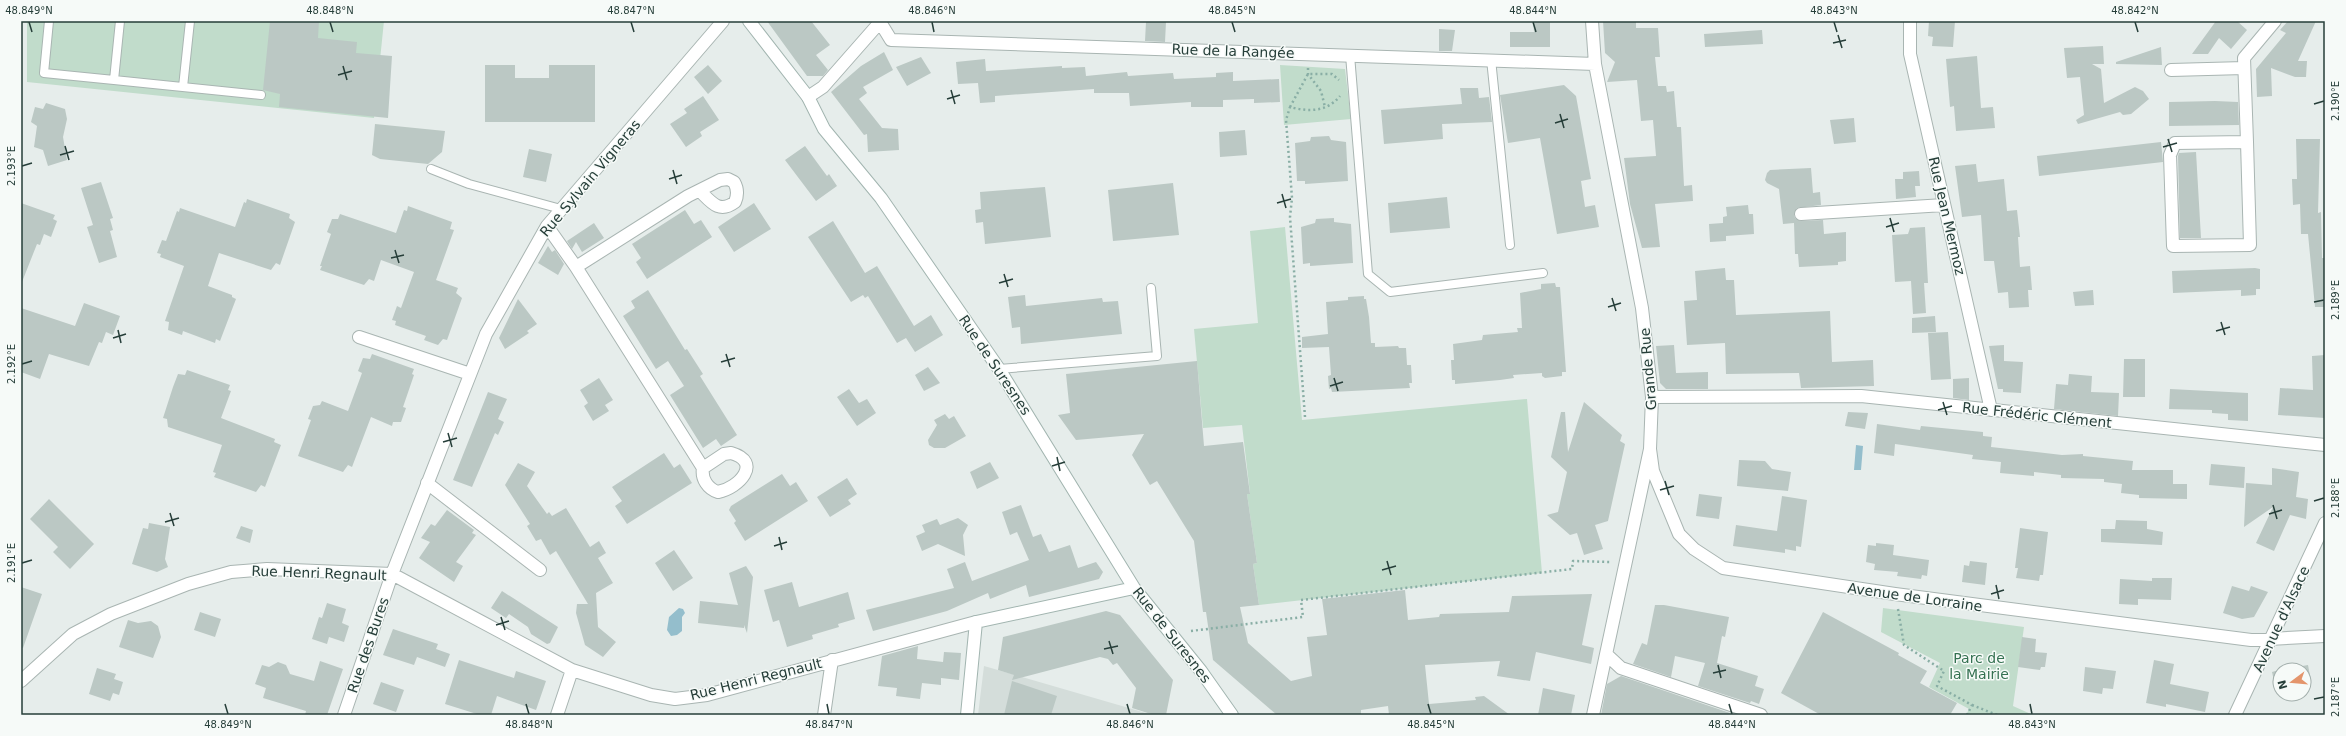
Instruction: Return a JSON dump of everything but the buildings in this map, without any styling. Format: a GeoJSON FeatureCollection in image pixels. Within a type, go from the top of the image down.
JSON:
{"type":"FeatureCollection","features":[{"type":"Feature","properties":{"kind":"street","name":"Rue Sylvain Vigneras"},"geometry":{"type":"LineString","coordinates":[[392,574],[486,334],[547,226],[724,21]]}},
{"type":"Feature","properties":{"kind":"street","name":"Rue de Suresnes"},"geometry":{"type":"LineString","coordinates":[[749,21],[808,97],[824,129],[881,198],[999,369],[1134,588],[1201,671],[1232,715]]}},
{"type":"Feature","properties":{"kind":"street","name":"Grande Rue"},"geometry":{"type":"LineString","coordinates":[[1592,21],[1595,64],[1642,308],[1652,397],[1650,449],[1594,715]]}},
{"type":"Feature","properties":{"kind":"street","name":"Rue Jean Mermoz"},"geometry":{"type":"LineString","coordinates":[[1910,21],[1910,54],[1991,410]]}},
{"type":"Feature","properties":{"kind":"street"},"geometry":{"type":"LineString","coordinates":[[2247,142],[2175,143],[2170,156],[2173,246],[2250,245],[2247,142],[2244,63],[2275,21]]}},
{"type":"Feature","properties":{"kind":"street"},"geometry":{"type":"LineString","coordinates":[[808,97],[823,86],[880,22]]}},
{"type":"Feature","properties":{"kind":"street","name":"Rue de la Rangée"},"geometry":{"type":"LineString","coordinates":[[880,22],[891,40],[1350,54],[1595,64]]}},
{"type":"Feature","properties":{"kind":"street"},"geometry":{"type":"LineString","coordinates":[[2171,70],[2244,63]]}},
{"type":"Feature","properties":{"kind":"street"},"geometry":{"type":"LineString","coordinates":[[576,267],[700,191]]}},
{"type":"Feature","properties":{"kind":"street"},"geometry":{"type":"LineString","coordinates":[[1801,214],[1944,205]]}},
{"type":"Feature","properties":{"kind":"street"},"geometry":{"type":"LineString","coordinates":[[547,226],[576,267],[703,468]]}},
{"type":"Feature","properties":{"kind":"street"},"geometry":{"type":"LineString","coordinates":[[359,337],[470,374]]}},
{"type":"Feature","properties":{"kind":"street","name":"Rue Frédéric Clément"},"geometry":{"type":"LineString","coordinates":[[1652,397],[1861,396],[2325,444]]}},
{"type":"Feature","properties":{"kind":"street","name":"Avenue de Lorraine"},"geometry":{"type":"LineString","coordinates":[[1650,449],[1650,459],[1656,481],[1679,534],[1694,549],[1714,565],[1736,572],[2250,640],[2325,636]]}},
{"type":"Feature","properties":{"kind":"street"},"geometry":{"type":"LineString","coordinates":[[427,483],[540,570]]}},
{"type":"Feature","properties":{"kind":"street","name":"Avenue d'Alsace"},"geometry":{"type":"LineString","coordinates":[[2236,715],[2272,640],[2325,522]]}},
{"type":"Feature","properties":{"kind":"street","name":"Rue Henri Regnault"},"geometry":{"type":"LineString","coordinates":[[21,681],[73,634],[111,614],[188,584],[230,572],[267,568],[392,574],[572,670],[651,695],[675,699],[706,695],[976,622],[1134,588]]}},
{"type":"Feature","properties":{"kind":"street","name":"Rue des Bures"},"geometry":{"type":"LineString","coordinates":[[344,715],[392,574]]}},
{"type":"Feature","properties":{"kind":"street"},"geometry":{"type":"LineString","coordinates":[[966,715],[976,622]]}},
{"type":"Feature","properties":{"kind":"street"},"geometry":{"type":"LineString","coordinates":[[1607,655],[1621,668],[1761,715]]}},
{"type":"Feature","properties":{"kind":"street"},"geometry":{"type":"LineString","coordinates":[[824,715],[832,660]]}},
{"type":"Feature","properties":{"kind":"street"},"geometry":{"type":"LineString","coordinates":[[557,715],[572,670]]}},
{"type":"Feature","properties":{"kind":"lane"},"geometry":{"type":"LineString","coordinates":[[49,21],[44,74],[261,95]]}},
{"type":"Feature","properties":{"kind":"lane"},"geometry":{"type":"LineString","coordinates":[[114,80],[120,21]]}},
{"type":"Feature","properties":{"kind":"lane"},"geometry":{"type":"LineString","coordinates":[[183,87],[190,21]]}},
{"type":"Feature","properties":{"kind":"lane"},"geometry":{"type":"LineString","coordinates":[[1350,54],[1368,274],[1390,292],[1543,272]]}},
{"type":"Feature","properties":{"kind":"lane"},"geometry":{"type":"LineString","coordinates":[[1491,59],[1510,245]]}},
{"type":"Feature","properties":{"kind":"lane"},"geometry":{"type":"LineString","coordinates":[[431,169],[469,184],[561,209]]}},
{"type":"Feature","properties":{"kind":"lane"},"geometry":{"type":"LineString","coordinates":[[999,369],[1157,356],[1151,288]]}},
{"type":"Feature","properties":{"kind":"path"},"geometry":{"type":"LineString","coordinates":[[1308,74],[1332,74],[1341,84]]}},
{"type":"Feature","properties":{"kind":"path"},"geometry":{"type":"LineString","coordinates":[[1305,417],[1290,217],[1292,198],[1286,120],[1290,107],[1308,74]]}},
{"type":"Feature","properties":{"kind":"path"},"geometry":{"type":"LineString","coordinates":[[1308,74],[1321,91],[1325,107]]}},
{"type":"Feature","properties":{"kind":"path"},"geometry":{"type":"LineString","coordinates":[[1290,107],[1310,111],[1334,103],[1341,95]]}},
{"type":"Feature","properties":{"kind":"path"},"geometry":{"type":"LineString","coordinates":[[1191,631],[1303,617],[1301,600],[1572,569],[1572,561],[1625,562]]}},
{"type":"Feature","properties":{"kind":"path"},"geometry":{"type":"LineString","coordinates":[[1895,594],[1904,645],[1944,671],[1938,686],[1972,705],[1997,715]]}},
{"type":"Feature","properties":{"kind":"path"},"geometry":{"type":"LineString","coordinates":[[1966,715],[1972,705]]}},
{"type":"Feature","properties":{"kind":"shaded area"},"geometry":{"type":"Polygon","coordinates":[[[984,666],[1153,715],[978,715],[984,666]]]}},
{"type":"Feature","properties":{"kind":"green space"},"geometry":{"type":"Polygon","coordinates":[[[27,21],[384,21],[374,118],[27,82],[27,21]]]}},
{"type":"Feature","properties":{"kind":"green space"},"geometry":{"type":"Polygon","coordinates":[[[1280,65],[1345,69],[1351,119],[1284,125],[1280,65]]]}},
{"type":"Feature","properties":{"kind":"green space"},"geometry":{"type":"Polygon","coordinates":[[[1285,227],[1302,420],[1527,399],[1542,573],[1259,605],[1253,564],[1257,563],[1247,494],[1250,493],[1242,425],[1203,428],[1194,329],[1258,323],[1250,231],[1285,227]]]}},
{"type":"Feature","properties":{"kind":"green space","name":"Parc de la Mairie"},"geometry":{"type":"Polygon","coordinates":[[[1883,608],[2024,627],[2013,706],[2033,715],[1966,715],[1969,709],[1929,687],[1940,663],[1881,632],[1883,608]]]}},
{"type":"Feature","properties":{"kind":"water"},"geometry":{"type":"Polygon","coordinates":[[[1856,445],[1863,446],[1861,470],[1854,470],[1856,445]]]}},
{"type":"Feature","properties":{"kind":"water"},"geometry":{"type":"Polygon","coordinates":[[[679,608],[683,609],[685,613],[682,617],[682,631],[677,635],[671,636],[667,630],[669,617],[679,608]]]}}]}
